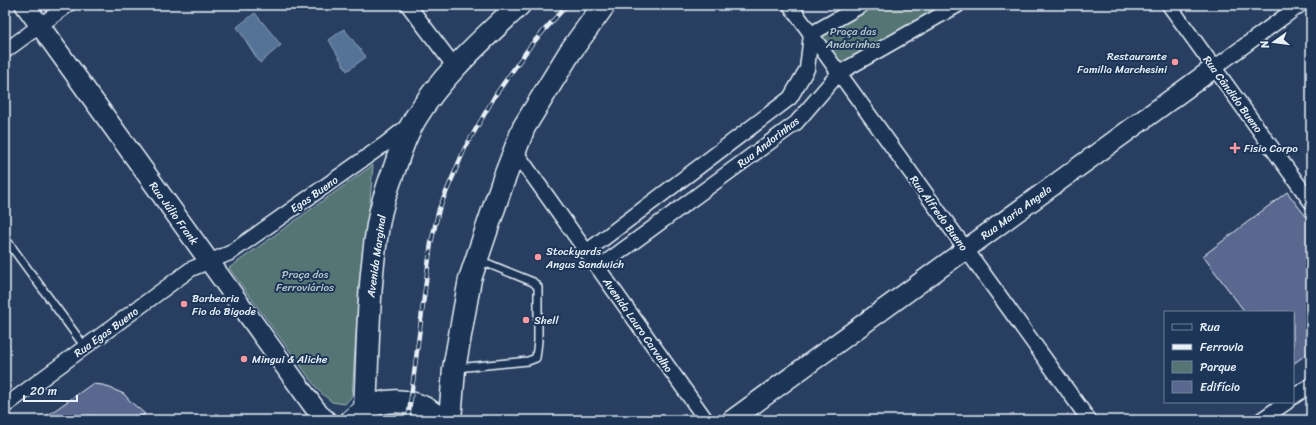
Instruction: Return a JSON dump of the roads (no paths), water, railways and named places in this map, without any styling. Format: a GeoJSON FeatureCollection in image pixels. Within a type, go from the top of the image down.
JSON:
{"type":"FeatureCollection","features":[{"type":"Feature","properties":{"kind":"main road","name":"Avenida Marginal"},"geometry":{"type":"LineString","coordinates":[[359,415],[370,284],[378,223],[390,178],[400,152],[414,120],[454,67],[519,5]]}},
{"type":"Feature","properties":{"kind":"main road"},"geometry":{"type":"LineString","coordinates":[[450,420],[454,368],[470,278],[502,184],[524,127],[570,52],[604,5]]}},
{"type":"Feature","properties":{"kind":"main road"},"geometry":{"type":"LineString","coordinates":[[359,415],[378,404],[392,401],[409,402],[425,408],[440,420]]}},
{"type":"Feature","properties":{"kind":"street","name":"Rua Júlio Frank"},"geometry":{"type":"LineString","coordinates":[[24,5],[319,414],[326,420]]}},
{"type":"Feature","properties":{"kind":"street"},"geometry":{"type":"LineString","coordinates":[[5,51],[68,5]]}},
{"type":"Feature","properties":{"kind":"street"},"geometry":{"type":"LineString","coordinates":[[408,5],[454,67]]}},
{"type":"Feature","properties":{"kind":"street","name":"Rua Alfredo Bueno"},"geometry":{"type":"LineString","coordinates":[[790,5],[1089,420]]}},
{"type":"Feature","properties":{"kind":"street"},"geometry":{"type":"LineString","coordinates":[[811,34],[862,5]]}},
{"type":"Feature","properties":{"kind":"street","name":"Rua Andorinhas"},"geometry":{"type":"LineString","coordinates":[[598,268],[796,122],[839,73],[958,5]]}},
{"type":"Feature","properties":{"kind":"street","name":"Rua Cândido Bueno"},"geometry":{"type":"LineString","coordinates":[[1169,5],[1311,202]]}},
{"type":"Feature","properties":{"kind":"street","name":"Rua Maria Angela"},"geometry":{"type":"LineString","coordinates":[[732,420],[1300,5]]}},
{"type":"Feature","properties":{"kind":"street","name":"Rua Andorinhas"},"geometry":{"type":"LineString","coordinates":[[586,252],[790,98],[807,69],[811,34]]}},
{"type":"Feature","properties":{"kind":"street","name":"Egas Bueno"},"geometry":{"type":"LineString","coordinates":[[209,262],[230,254],[385,144],[414,120]]}},
{"type":"Feature","properties":{"kind":"street","name":"Avenida Lauro Carvalho"},"geometry":{"type":"LineString","coordinates":[[515,151],[706,420]]}},
{"type":"Feature","properties":{"kind":"street","name":"Rua Egas Bueno"},"geometry":{"type":"LineString","coordinates":[[5,406],[191,269],[209,262]]}},
{"type":"Feature","properties":{"kind":"street"},"geometry":{"type":"LineString","coordinates":[[1294,396],[1311,385]]}},
{"type":"Feature","properties":{"kind":"street"},"geometry":{"type":"LineString","coordinates":[[1270,418],[1285,403]]}},
{"type":"Feature","properties":{"kind":"lane"},"geometry":{"type":"LineString","coordinates":[[5,238],[85,347]]}},
{"type":"Feature","properties":{"kind":"lane"},"geometry":{"type":"LineString","coordinates":[[454,368],[528,361],[536,358],[538,342],[538,287],[532,282],[477,259]]}},
{"type":"Feature","properties":{"kind":"water"},"geometry":{"type":"Polygon","coordinates":[[[255,13],[281,45],[260,63],[237,27],[255,13]]]}},
{"type":"Feature","properties":{"kind":"water"},"geometry":{"type":"Polygon","coordinates":[[[344,29],[366,57],[347,71],[329,40],[344,29]]]}},
{"type":"Feature","properties":{"kind":"railway"},"geometry":{"type":"LineString","coordinates":[[408,420],[431,243],[439,209],[465,148],[496,94],[531,45],[567,5]]}},
{"type":"Feature","properties":{"kind":"place","name":"Restaurante Familia Marchesini"},"geometry":{"type":"Point","coordinates":[1175,62]}},
{"type":"Feature","properties":{"kind":"place","name":"Fisio Corpo"},"geometry":{"type":"Point","coordinates":[1235,148]}},
{"type":"Feature","properties":{"kind":"place","name":"Stockyards Angus Sandwich"},"geometry":{"type":"Point","coordinates":[538,257]}},
{"type":"Feature","properties":{"kind":"place","name":"Barbearia Fio do Bigode"},"geometry":{"type":"Point","coordinates":[184,304]}},
{"type":"Feature","properties":{"kind":"place","name":"Shell"},"geometry":{"type":"Point","coordinates":[526,320]}},
{"type":"Feature","properties":{"kind":"place","name":"Mingui & Aliche"},"geometry":{"type":"Point","coordinates":[244,359]}},
{"type":"Feature","properties":{"kind":"park label","name":"Praça das Andorinhas"},"geometry":{"type":"Point","coordinates":[853,37]}},
{"type":"Feature","properties":{"kind":"park label","name":"Praça dos Ferroviários"},"geometry":{"type":"Point","coordinates":[305,280]}}]}
